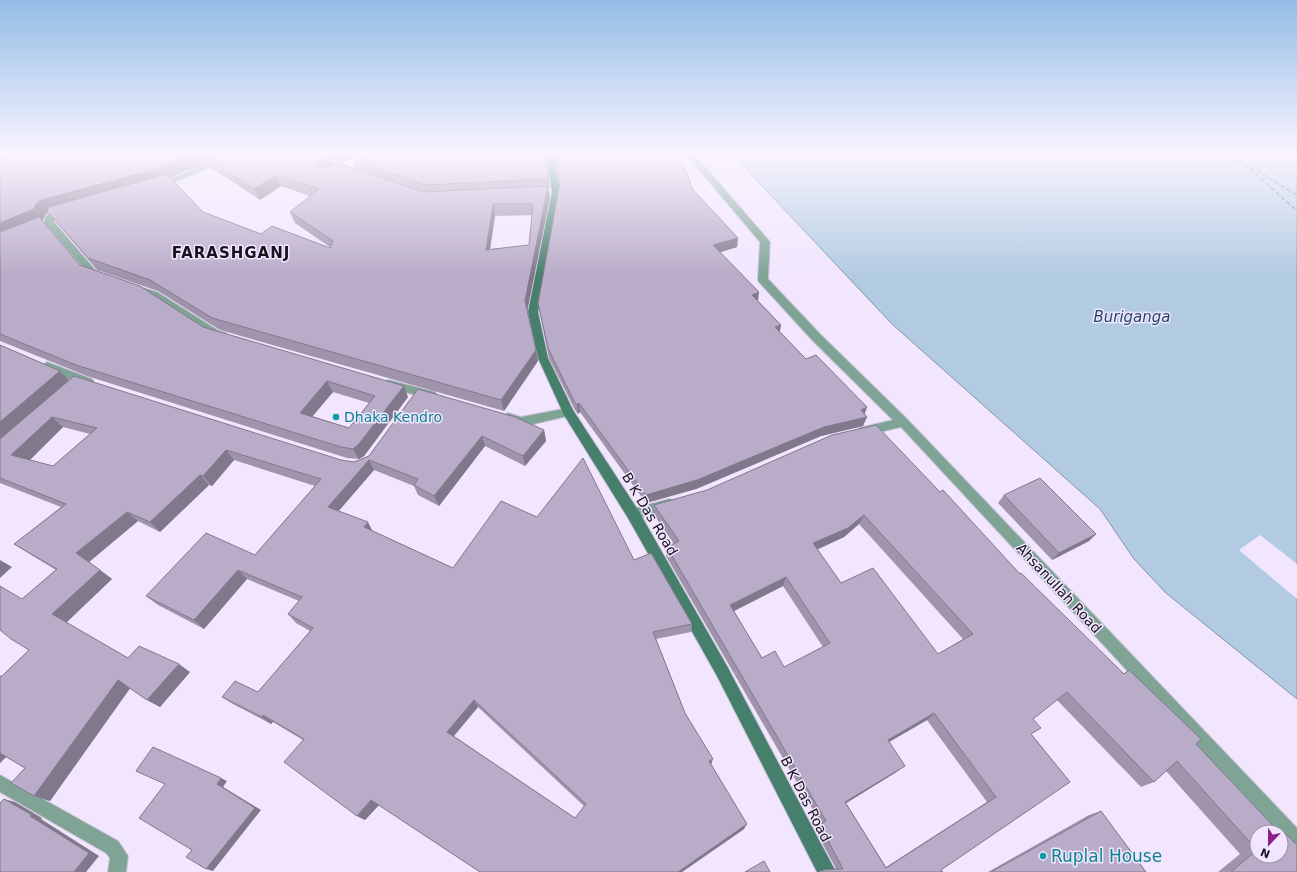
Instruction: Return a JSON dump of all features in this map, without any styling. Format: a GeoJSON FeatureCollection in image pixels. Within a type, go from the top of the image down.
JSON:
{"type":"FeatureCollection","features":[{"type":"Feature","properties":{"kind":"street","name":"B K Das Road"},"geometry":{"type":"LineString","coordinates":[[552,194],[533,312],[543,358],[568,412],[633,514],[722,671],[827,872]]}},
{"type":"Feature","properties":{"kind":"street","name":"Ahsanullah Road"},"geometry":{"type":"LineString","coordinates":[[724,194],[765,242],[763,280],[817,338],[903,422],[1297,841]]}},
{"type":"Feature","properties":{"kind":"street"},"geometry":{"type":"LineString","coordinates":[[75,208],[53,215],[49,218],[46,224],[93,273],[108,278]]}},
{"type":"Feature","properties":{"kind":"street"},"geometry":{"type":"LineString","coordinates":[[130,286],[153,294],[215,334],[230,338]]}},
{"type":"Feature","properties":{"kind":"street"},"geometry":{"type":"LineString","coordinates":[[34,360],[97,385]]}},
{"type":"Feature","properties":{"kind":"street"},"geometry":{"type":"LineString","coordinates":[[70,391],[82,380]]}},
{"type":"Feature","properties":{"kind":"street"},"geometry":{"type":"LineString","coordinates":[[376,380],[441,398]]}},
{"type":"Feature","properties":{"kind":"street"},"geometry":{"type":"LineString","coordinates":[[410,405],[420,392]]}},
{"type":"Feature","properties":{"kind":"street"},"geometry":{"type":"LineString","coordinates":[[500,415],[521,422],[568,412]]}},
{"type":"Feature","properties":{"kind":"street"},"geometry":{"type":"LineString","coordinates":[[849,434],[903,422]]}},
{"type":"Feature","properties":{"kind":"street"},"geometry":{"type":"LineString","coordinates":[[633,514],[678,501]]}},
{"type":"Feature","properties":{"kind":"street"},"geometry":{"type":"LineString","coordinates":[[0,783],[112,847],[119,856],[117,872]]}},
{"type":"Feature","properties":{"kind":"water","name":"Buriganga"},"geometry":{"type":"Polygon","coordinates":[[[769,194],[1297,194],[1297,699],[1166,593],[1134,559],[1100,509],[892,324],[769,194]]]}},
{"type":"Feature","properties":{"kind":"pier"},"geometry":{"type":"Polygon","coordinates":[[[1260,535],[1297,564],[1297,599],[1239,550],[1260,535]]]}},
{"type":"Feature","properties":{"kind":"building"},"geometry":{"type":"Polygon","coordinates":[[[0,194],[64,194],[41,200],[36,204],[34,209],[0,223],[0,194]]]}},
{"type":"Feature","properties":{"kind":"building"},"geometry":{"type":"Polygon","coordinates":[[[97,194],[186,194],[203,212],[261,234],[272,226],[330,248],[333,241],[290,212],[313,194],[546,194],[525,301],[536,350],[501,400],[212,318],[150,280],[88,258],[47,211],[49,207],[97,194]],[[493,204],[486,250],[529,245],[533,204],[493,204]]]}},
{"type":"Feature","properties":{"kind":"building"},"geometry":{"type":"Polygon","coordinates":[[[558,194],[696,194],[738,238],[713,245],[759,292],[752,295],[781,325],[775,327],[806,359],[816,355],[867,407],[861,410],[867,417],[824,427],[697,480],[646,495],[579,403],[577,405],[574,401],[548,348],[538,303],[558,194]]]}},
{"type":"Feature","properties":{"kind":"building"},"geometry":{"type":"Polygon","coordinates":[[[39,217],[80,265],[140,286],[203,327],[404,386],[358,445],[353,449],[341,447],[76,365],[0,334],[0,232],[39,217]],[[327,381],[300,413],[349,428],[375,396],[327,381]]]}},
{"type":"Feature","properties":{"kind":"building"},"geometry":{"type":"Polygon","coordinates":[[[0,345],[60,371],[0,422],[0,345]]]}},
{"type":"Feature","properties":{"kind":"building"},"geometry":{"type":"Polygon","coordinates":[[[74,376],[341,460],[354,462],[369,456],[418,389],[515,417],[544,430],[523,456],[482,436],[434,496],[414,485],[418,479],[369,460],[328,507],[368,522],[364,527],[453,568],[501,501],[537,517],[583,458],[634,560],[651,553],[692,624],[653,632],[685,713],[713,759],[709,761],[747,824],[678,872],[480,872],[371,800],[357,816],[284,762],[304,739],[263,715],[262,717],[222,697],[235,681],[258,692],[313,628],[288,614],[302,597],[238,570],[194,620],[146,596],[206,533],[255,555],[321,479],[226,450],[203,476],[200,475],[150,522],[127,512],[76,553],[100,570],[52,614],[128,658],[139,646],[179,664],[147,700],[118,680],[34,796],[11,783],[25,768],[0,753],[0,678],[29,650],[0,630],[0,586],[22,599],[57,569],[14,544],[66,504],[0,478],[0,439],[74,376]],[[52,417],[11,455],[53,466],[97,428],[52,417]],[[474,700],[447,732],[575,818],[586,804],[474,700]]]}},
{"type":"Feature","properties":{"kind":"building"},"geometry":{"type":"Polygon","coordinates":[[[876,425],[940,492],[943,490],[1020,574],[1021,573],[1124,674],[1129,670],[1201,739],[1196,744],[1271,824],[1249,824],[1249,841],[1177,761],[1154,782],[1067,692],[1033,719],[1041,728],[1031,734],[1070,782],[941,870],[943,872],[823,872],[822,870],[843,869],[820,825],[826,821],[667,547],[679,541],[654,505],[707,490],[832,435],[876,425]],[[864,515],[848,528],[813,543],[841,583],[873,568],[938,654],[973,634],[864,515]],[[786,577],[730,605],[762,658],[775,651],[784,667],[830,643],[786,577]],[[934,713],[888,740],[905,766],[845,802],[886,868],[996,797],[934,713]]]}},
{"type":"Feature","properties":{"kind":"building"},"geometry":{"type":"Polygon","coordinates":[[[1040,478],[1096,534],[1059,553],[1004,495],[1040,478]]]}},
{"type":"Feature","properties":{"kind":"building"},"geometry":{"type":"Polygon","coordinates":[[[153,747],[221,778],[217,784],[255,808],[206,869],[186,857],[192,850],[139,818],[165,784],[136,771],[153,747]]]}},
{"type":"Feature","properties":{"kind":"building"},"geometry":{"type":"Polygon","coordinates":[[[4,799],[32,815],[30,816],[89,853],[74,872],[0,872],[0,803],[4,799]]]}},
{"type":"Feature","properties":{"kind":"building"},"geometry":{"type":"Polygon","coordinates":[[[1101,811],[1146,872],[991,872],[1101,811]]]}},
{"type":"Feature","properties":{"kind":"building"},"geometry":{"type":"Polygon","coordinates":[[[1289,837],[1297,845],[1297,872],[1232,872],[1249,857],[1249,864],[1289,864],[1289,837]]]}},
{"type":"Feature","properties":{"kind":"building"},"geometry":{"type":"Polygon","coordinates":[[[764,861],[770,872],[745,872],[764,861]]]}},
{"type":"Feature","properties":{"kind":"ferry route"},"geometry":{"type":"LineString","coordinates":[[1278,194],[1297,211]]}},
{"type":"Feature","properties":{"kind":"place","name":"Dhaka Kendro"},"geometry":{"type":"Point","coordinates":[336,417]}},
{"type":"Feature","properties":{"kind":"place","name":"Ruplal House"},"geometry":{"type":"Point","coordinates":[1043,856]}},
{"type":"Feature","properties":{"kind":"district","name":"FARASHGANJ"},"geometry":{"type":"Point","coordinates":[231,253]}}]}
